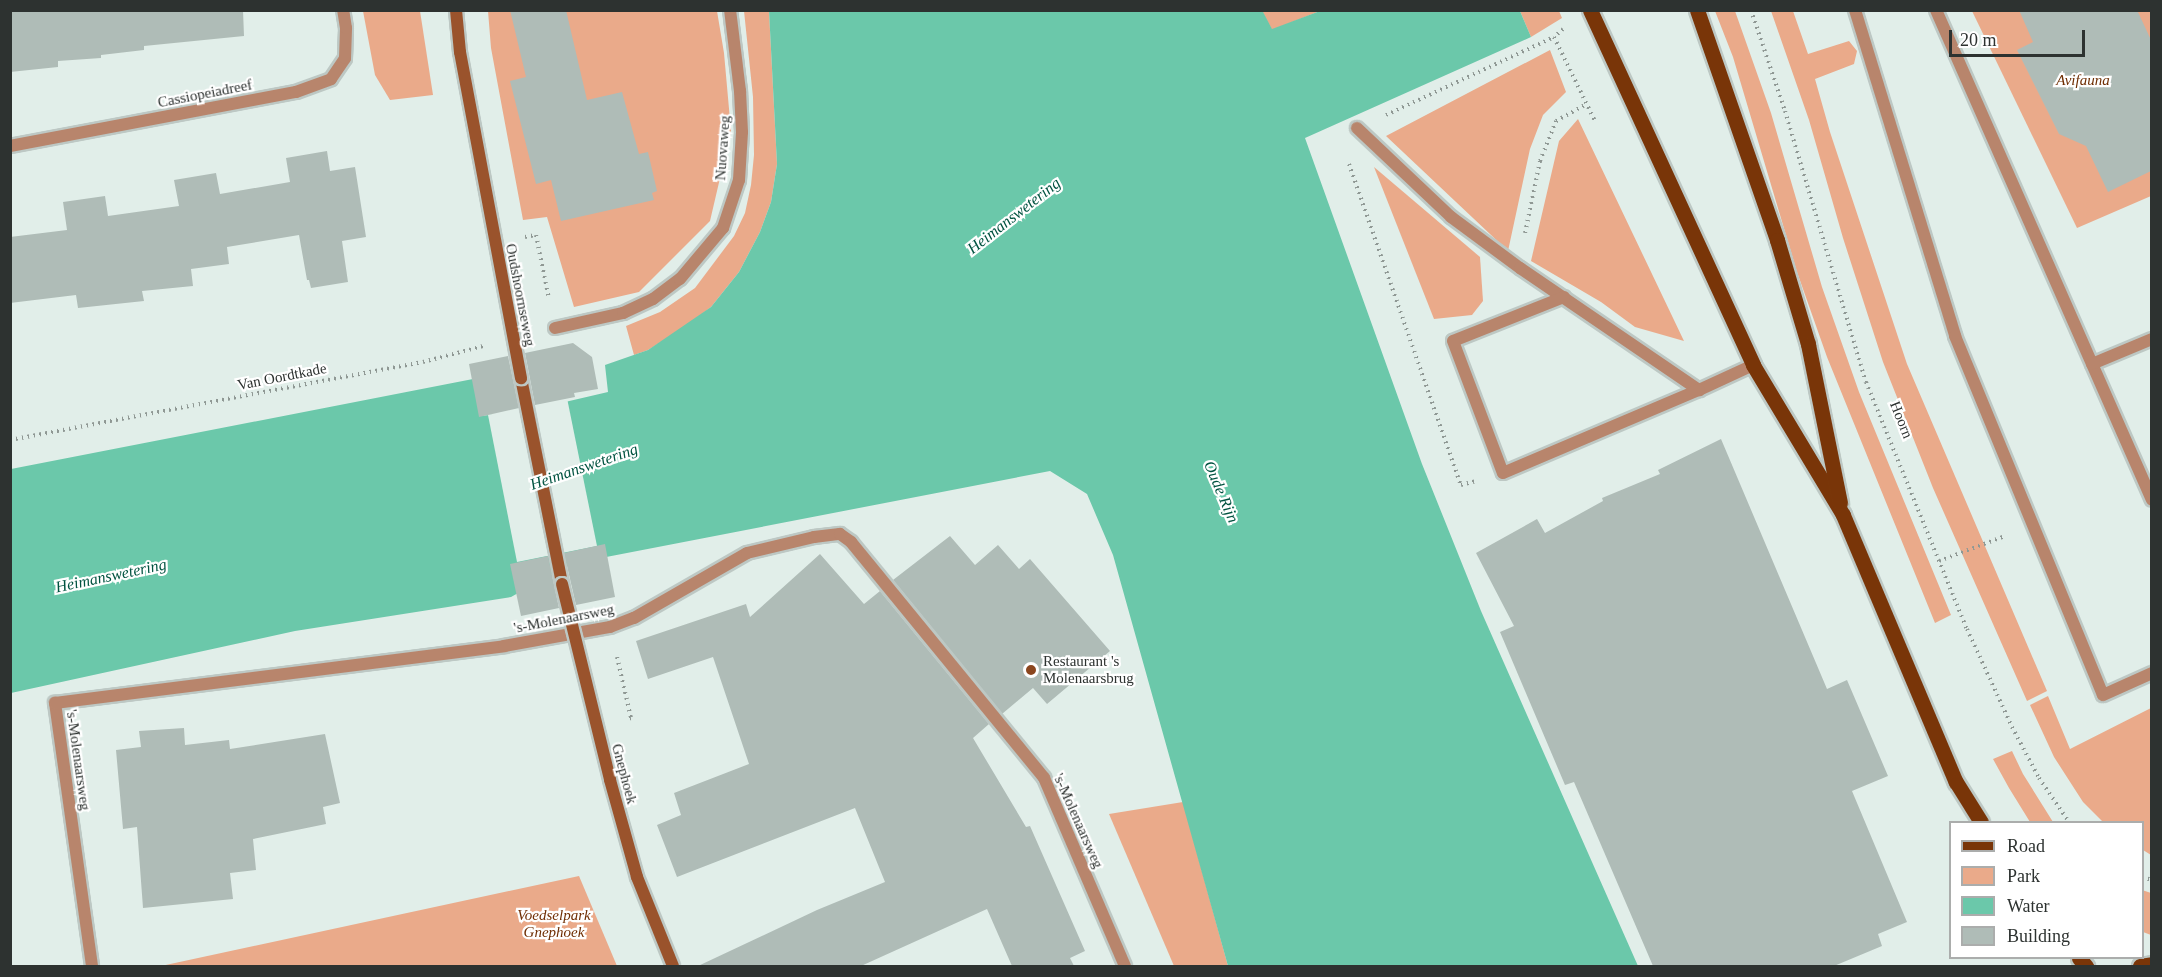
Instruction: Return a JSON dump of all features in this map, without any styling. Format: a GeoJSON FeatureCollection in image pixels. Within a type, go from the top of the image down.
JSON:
{"type":"FeatureCollection","features":[{"type":"Feature","properties":{"kind":"main road"},"geometry":{"type":"LineString","coordinates":[[1590,10],[1753,365],[1843,515],[1956,782],[1980,821]]}},
{"type":"Feature","properties":{"kind":"main road"},"geometry":{"type":"LineString","coordinates":[[1697,10],[1777,240],[1805,334],[1843,515]]}},
{"type":"Feature","properties":{"kind":"main road"},"geometry":{"type":"LineString","coordinates":[[2140,966],[2151,964]]}},
{"type":"Feature","properties":{"kind":"street","name":"Cassiopeiadreef"},"geometry":{"type":"LineString","coordinates":[[10,147],[296,92],[331,79],[345,58],[346,28],[343,10]]}},
{"type":"Feature","properties":{"kind":"street","name":"Oudshoornseweg"},"geometry":{"type":"LineString","coordinates":[[456,10],[460,52],[495,243],[562,584]]}},
{"type":"Feature","properties":{"kind":"street","name":"Nuovaweg"},"geometry":{"type":"LineString","coordinates":[[555,328],[623,313],[653,298],[680,279],[723,228],[739,180],[742,132],[740,91],[730,10]]}},
{"type":"Feature","properties":{"kind":"street"},"geometry":{"type":"LineString","coordinates":[[1855,10],[1955,336],[2103,695],[2151,673]]}},
{"type":"Feature","properties":{"kind":"street"},"geometry":{"type":"LineString","coordinates":[[1936,10],[2151,500]]}},
{"type":"Feature","properties":{"kind":"street"},"geometry":{"type":"LineString","coordinates":[[1357,129],[1451,217],[1520,268],[1700,390]]}},
{"type":"Feature","properties":{"kind":"street"},"geometry":{"type":"LineString","coordinates":[[1564,297],[1453,341],[1503,473],[1700,390],[1753,365]]}},
{"type":"Feature","properties":{"kind":"street"},"geometry":{"type":"LineString","coordinates":[[2092,363],[2151,339]]}},
{"type":"Feature","properties":{"kind":"street","name":"'s-Molenaarsweg"},"geometry":{"type":"LineString","coordinates":[[93,966],[55,703],[504,646],[610,627],[634,618],[747,553],[814,537],[840,534],[851,542],[1044,778],[1125,966]]}},
{"type":"Feature","properties":{"kind":"street","name":"Gnephoek"},"geometry":{"type":"LineString","coordinates":[[562,584],[610,780],[637,877],[672,966]]}},
{"type":"Feature","properties":{"kind":"path","name":"Hoorn"},"geometry":{"type":"LineString","coordinates":[[1750,10],[1785,111],[1866,382],[1939,561],[2012,727],[2039,778],[2068,821]]}},
{"type":"Feature","properties":{"kind":"path"},"geometry":{"type":"LineString","coordinates":[[1503,473],[1461,485],[1339,134],[1357,129],[1554,37],[1571,24]]}},
{"type":"Feature","properties":{"kind":"path"},"geometry":{"type":"LineString","coordinates":[[1554,37],[1595,121]]}},
{"type":"Feature","properties":{"kind":"path"},"geometry":{"type":"LineString","coordinates":[[1520,268],[1540,160],[1556,121],[1587,104]]}},
{"type":"Feature","properties":{"kind":"path"},"geometry":{"type":"LineString","coordinates":[[495,243],[536,235],[555,328]]}},
{"type":"Feature","properties":{"kind":"path","name":"Van Oordtkade"},"geometry":{"type":"LineString","coordinates":[[10,440],[423,362],[489,345]]}},
{"type":"Feature","properties":{"kind":"path"},"geometry":{"type":"LineString","coordinates":[[1939,561],[2033,525]]}},
{"type":"Feature","properties":{"kind":"green space"},"geometry":{"type":"Polygon","coordinates":[[[363,11],[420,11],[433,95],[390,100],[375,75],[363,11]]]}},
{"type":"Feature","properties":{"kind":"green space"},"geometry":{"type":"Polygon","coordinates":[[[488,11],[717,11],[724,53],[731,131],[710,221],[639,292],[574,307],[547,217],[523,220],[491,48],[488,11]]]}},
{"type":"Feature","properties":{"kind":"green space"},"geometry":{"type":"Polygon","coordinates":[[[744,11],[769,11],[777,164],[771,202],[760,232],[739,272],[711,307],[648,350],[634,355],[626,326],[660,312],[695,288],[734,236],[745,213],[754,155],[753,97],[744,11]]]}},
{"type":"Feature","properties":{"kind":"green space"},"geometry":{"type":"Polygon","coordinates":[[[1262,11],[1320,11],[1272,30],[1262,11]]]}},
{"type":"Feature","properties":{"kind":"green space"},"geometry":{"type":"Polygon","coordinates":[[[1520,11],[1559,11],[1562,18],[1531,37],[1520,11]]]}},
{"type":"Feature","properties":{"kind":"green space"},"geometry":{"type":"Polygon","coordinates":[[[1715,11],[1735,11],[1771,113],[1822,287],[1859,392],[1951,615],[1935,623],[1827,357],[1797,272],[1733,57],[1715,11]]]}},
{"type":"Feature","properties":{"kind":"green space"},"geometry":{"type":"Polygon","coordinates":[[[1771,11],[1793,11],[1808,54],[1849,41],[1857,51],[1854,64],[1815,79],[1830,132],[1907,364],[2047,691],[2027,701],[1933,488],[1883,362],[1843,238],[1809,120],[1771,11]]]}},
{"type":"Feature","properties":{"kind":"green space","name":"Avifauna"},"geometry":{"type":"Polygon","coordinates":[[[1972,11],[2151,11],[2151,196],[2077,228],[1972,11]]]}},
{"type":"Feature","properties":{"kind":"green space"},"geometry":{"type":"Polygon","coordinates":[[[1550,50],[1566,92],[1543,115],[1530,149],[1508,251],[1386,136],[1550,50]]]}},
{"type":"Feature","properties":{"kind":"green space"},"geometry":{"type":"Polygon","coordinates":[[[1578,119],[1684,341],[1635,327],[1601,302],[1531,261],[1559,141],[1578,119]]]}},
{"type":"Feature","properties":{"kind":"green space"},"geometry":{"type":"Polygon","coordinates":[[[1374,167],[1480,257],[1483,301],[1472,315],[1434,319],[1374,167]]]}},
{"type":"Feature","properties":{"kind":"green space"},"geometry":{"type":"Polygon","coordinates":[[[2048,696],[2070,749],[2151,708],[2151,855],[2144,851],[2144,821],[2102,821],[2083,802],[2054,757],[2030,705],[2048,696]]]}},
{"type":"Feature","properties":{"kind":"green space"},"geometry":{"type":"Polygon","coordinates":[[[2012,751],[2023,774],[2052,821],[2029,821],[1993,759],[2012,751]]]}},
{"type":"Feature","properties":{"kind":"green space"},"geometry":{"type":"Polygon","coordinates":[[[1183,802],[1228,966],[1174,966],[1109,814],[1183,802]]]}},
{"type":"Feature","properties":{"kind":"green space","name":"Voedselpark Gnephoek"},"geometry":{"type":"Polygon","coordinates":[[[579,876],[617,966],[161,966],[579,876]]]}},
{"type":"Feature","properties":{"kind":"green space"},"geometry":{"type":"Polygon","coordinates":[[[2144,891],[2151,893],[2151,935],[2144,932],[2144,891]]]}},
{"type":"Feature","properties":{"kind":"water"},"geometry":{"type":"Polygon","coordinates":[[[1262,10],[1272,29],[1320,11],[1520,11],[1531,37],[1305,138],[1422,464],[1481,611],[1638,966],[1228,966],[1113,555],[1087,494],[1050,471],[570,564],[511,597],[295,631],[11,693],[11,469],[473,379],[481,416],[535,409],[608,392],[605,365],[648,350],[711,307],[739,272],[760,232],[771,202],[777,164],[769,11],[1262,10]]]}},
{"type":"Feature","properties":{"kind":"pier"},"geometry":{"type":"Polygon","coordinates":[[[567,398],[597,546],[517,562],[488,415],[567,398]]]}},
{"type":"Feature","properties":{"kind":"building"},"geometry":{"type":"Polygon","coordinates":[[[10,10],[243,10],[244,36],[144,46],[144,50],[101,55],[101,58],[58,61],[58,67],[10,72],[10,10]]]}},
{"type":"Feature","properties":{"kind":"building"},"geometry":{"type":"Polygon","coordinates":[[[510,10],[566,10],[587,100],[622,92],[639,154],[648,152],[657,191],[652,193],[654,200],[561,221],[551,180],[536,184],[510,81],[526,77],[510,10]]]}},
{"type":"Feature","properties":{"kind":"building","name":"Avifauna"},"geometry":{"type":"Polygon","coordinates":[[[2019,10],[2137,10],[2151,40],[2151,171],[2108,192],[2086,146],[2059,134],[2017,50],[2033,42],[2019,10]]]}},
{"type":"Feature","properties":{"kind":"building"},"geometry":{"type":"Polygon","coordinates":[[[327,151],[330,171],[355,167],[366,237],[342,241],[348,282],[311,288],[307,280],[299,235],[227,247],[229,264],[191,269],[193,286],[142,291],[144,301],[78,308],[76,295],[10,303],[10,237],[67,230],[63,202],[105,196],[108,216],[179,206],[174,180],[216,173],[220,194],[290,182],[286,158],[327,151]]]}},
{"type":"Feature","properties":{"kind":"building"},"geometry":{"type":"Polygon","coordinates":[[[573,343],[592,357],[598,389],[574,393],[575,397],[535,405],[525,353],[573,343]]]}},
{"type":"Feature","properties":{"kind":"building"},"geometry":{"type":"Polygon","coordinates":[[[508,356],[519,408],[479,417],[469,364],[508,356]]]}},
{"type":"Feature","properties":{"kind":"building"},"geometry":{"type":"Polygon","coordinates":[[[1721,439],[1827,689],[1847,680],[1888,776],[1852,791],[1907,922],[1878,934],[1882,946],[1834,966],[1653,966],[1574,782],[1565,785],[1500,632],[1514,626],[1476,553],[1537,519],[1545,533],[1603,501],[1602,498],[1660,474],[1658,470],[1721,439]]]}},
{"type":"Feature","properties":{"kind":"building"},"geometry":{"type":"Polygon","coordinates":[[[950,536],[975,565],[998,545],[1019,569],[1030,559],[1110,651],[1047,704],[1033,688],[1002,714],[893,580],[950,536]]]}},
{"type":"Feature","properties":{"kind":"building"},"geometry":{"type":"Polygon","coordinates":[[[605,544],[615,597],[576,605],[564,553],[605,544]]]}},
{"type":"Feature","properties":{"kind":"building"},"geometry":{"type":"Polygon","coordinates":[[[820,554],[864,604],[880,591],[989,724],[973,738],[1026,827],[1030,826],[1085,951],[1070,958],[1074,966],[1012,966],[987,909],[861,966],[698,966],[817,910],[885,882],[855,808],[677,877],[657,825],[681,815],[674,793],[749,764],[713,657],[648,679],[636,641],[746,604],[750,617],[820,554]]]}},
{"type":"Feature","properties":{"kind":"building"},"geometry":{"type":"Polygon","coordinates":[[[548,556],[559,608],[521,616],[510,564],[548,556]]]}},
{"type":"Feature","properties":{"kind":"building"},"geometry":{"type":"Polygon","coordinates":[[[184,728],[185,745],[229,740],[230,749],[325,734],[340,803],[323,807],[326,824],[253,839],[256,870],[230,873],[233,899],[143,908],[137,827],[123,829],[116,750],[141,747],[139,731],[184,728]]]}},
{"type":"Feature","properties":{"kind":"place","name":"Restaurant 's Molenaarsbrug"},"geometry":{"type":"Point","coordinates":[1031,670]}},
{"type":"Feature","properties":{"kind":"water label","name":"Heimanswetering"},"geometry":{"type":"Point","coordinates":[1014,216]}},
{"type":"Feature","properties":{"kind":"water label","name":"Heimanswetering"},"geometry":{"type":"Point","coordinates":[584,467]}},
{"type":"Feature","properties":{"kind":"water label","name":"Oude Rijn"},"geometry":{"type":"Point","coordinates":[1221,492]}},
{"type":"Feature","properties":{"kind":"water label","name":"Heimanswetering"},"geometry":{"type":"Point","coordinates":[111,576]}}]}
